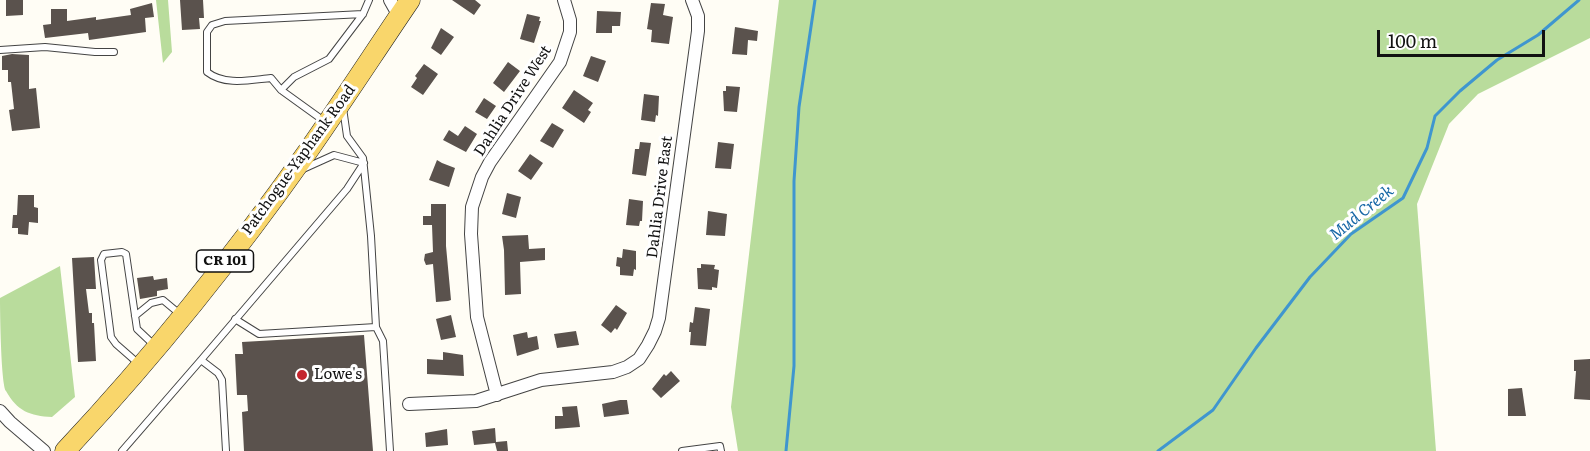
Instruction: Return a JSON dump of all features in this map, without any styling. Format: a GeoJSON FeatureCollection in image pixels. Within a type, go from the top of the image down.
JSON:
{"type":"FeatureCollection","features":[{"type":"Feature","properties":{"kind":"main road","name":"Patchogue-Yaphank Road"},"geometry":{"type":"LineString","coordinates":[[65,451],[156,347],[291,175],[342,102],[400,5]]}},
{"type":"Feature","properties":{"kind":"street","name":"Dahlia Drive West"},"geometry":{"type":"LineString","coordinates":[[497,395],[477,317],[471,234],[472,207],[482,177],[490,162],[560,62],[570,32],[570,20],[564,0]]}},
{"type":"Feature","properties":{"kind":"street","name":"Dahlia Drive East"},"geometry":{"type":"LineString","coordinates":[[497,395],[542,380],[613,372],[627,367],[639,359],[656,331],[695,51],[698,16],[693,0]]}},
{"type":"Feature","properties":{"kind":"street"},"geometry":{"type":"LineString","coordinates":[[409,405],[476,401],[497,395]]}},
{"type":"Feature","properties":{"kind":"street"},"geometry":{"type":"LineString","coordinates":[[0,411],[44,451]]}},
{"type":"Feature","properties":{"kind":"lane"},"geometry":{"type":"LineString","coordinates":[[281,90],[294,77],[329,59],[363,14],[369,0]]}},
{"type":"Feature","properties":{"kind":"lane"},"geometry":{"type":"LineString","coordinates":[[327,124],[281,90],[271,78],[228,81],[216,79],[207,72],[207,32],[212,25],[225,21],[363,14]]}},
{"type":"Feature","properties":{"kind":"lane"},"geometry":{"type":"LineString","coordinates":[[0,50],[45,47],[114,52]]}},
{"type":"Feature","properties":{"kind":"lane"},"geometry":{"type":"LineString","coordinates":[[342,102],[347,136],[363,158],[364,163],[376,327],[383,341],[390,451]]}},
{"type":"Feature","properties":{"kind":"lane"},"geometry":{"type":"LineString","coordinates":[[291,175],[329,156],[340,155],[364,163]]}},
{"type":"Feature","properties":{"kind":"lane"},"geometry":{"type":"LineString","coordinates":[[122,451],[347,189],[364,163]]}},
{"type":"Feature","properties":{"kind":"lane"},"geometry":{"type":"LineString","coordinates":[[140,365],[111,337],[101,260],[104,254],[122,252],[126,254],[139,332],[156,347]]}},
{"type":"Feature","properties":{"kind":"lane"},"geometry":{"type":"LineString","coordinates":[[135,316],[151,303],[163,300],[182,315]]}},
{"type":"Feature","properties":{"kind":"lane"},"geometry":{"type":"LineString","coordinates":[[235,319],[259,334],[376,327]]}},
{"type":"Feature","properties":{"kind":"lane"},"geometry":{"type":"LineString","coordinates":[[201,360],[218,373],[222,380],[226,451]]}},
{"type":"Feature","properties":{"kind":"lane"},"geometry":{"type":"LineString","coordinates":[[682,451],[720,446],[721,451]]}},
{"type":"Feature","properties":{"kind":"green space"},"geometry":{"type":"Polygon","coordinates":[[[156,0],[168,0],[172,52],[163,63],[156,0]]]}},
{"type":"Feature","properties":{"kind":"green space"},"geometry":{"type":"Polygon","coordinates":[[[779,0],[1590,0],[1590,38],[1478,94],[1449,124],[1417,204],[1436,451],[738,451],[731,407],[779,0]]]}},
{"type":"Feature","properties":{"kind":"green space"},"geometry":{"type":"Polygon","coordinates":[[[60,266],[75,397],[52,417],[25,411],[10,398],[6,391],[2,362],[0,298],[60,266]]]}},
{"type":"Feature","properties":{"kind":"building"},"geometry":{"type":"Polygon","coordinates":[[[6,0],[23,0],[23,15],[6,16],[6,0]]]}},
{"type":"Feature","properties":{"kind":"building"},"geometry":{"type":"Polygon","coordinates":[[[180,0],[203,0],[204,18],[199,18],[200,29],[182,30],[180,0]]]}},
{"type":"Feature","properties":{"kind":"building"},"geometry":{"type":"Polygon","coordinates":[[[452,0],[475,0],[481,5],[474,15],[452,0]]]}},
{"type":"Feature","properties":{"kind":"building"},"geometry":{"type":"Polygon","coordinates":[[[152,3],[154,17],[145,18],[146,32],[89,40],[88,33],[45,38],[43,25],[51,24],[51,9],[67,9],[67,21],[96,17],[96,20],[131,15],[130,9],[152,3]]]}},
{"type":"Feature","properties":{"kind":"building"},"geometry":{"type":"Polygon","coordinates":[[[651,3],[665,4],[663,15],[673,17],[669,44],[651,42],[652,30],[647,29],[651,3]]]}},
{"type":"Feature","properties":{"kind":"building"},"geometry":{"type":"Polygon","coordinates":[[[597,11],[621,12],[620,26],[612,26],[612,33],[596,33],[597,11]]]}},
{"type":"Feature","properties":{"kind":"building"},"geometry":{"type":"Polygon","coordinates":[[[527,14],[540,17],[539,21],[541,21],[534,43],[520,39],[527,14]]]}},
{"type":"Feature","properties":{"kind":"building"},"geometry":{"type":"Polygon","coordinates":[[[735,27],[758,31],[757,41],[748,40],[747,55],[732,54],[735,27]]]}},
{"type":"Feature","properties":{"kind":"building"},"geometry":{"type":"Polygon","coordinates":[[[441,28],[454,37],[441,55],[431,48],[441,28]]]}},
{"type":"Feature","properties":{"kind":"building"},"geometry":{"type":"Polygon","coordinates":[[[29,55],[29,89],[36,88],[40,128],[12,131],[9,110],[14,109],[11,82],[8,82],[8,70],[2,70],[2,56],[29,55]]]}},
{"type":"Feature","properties":{"kind":"building"},"geometry":{"type":"Polygon","coordinates":[[[591,56],[606,61],[598,82],[583,76],[591,56]]]}},
{"type":"Feature","properties":{"kind":"building"},"geometry":{"type":"Polygon","coordinates":[[[508,62],[520,71],[504,92],[493,83],[508,62]]]}},
{"type":"Feature","properties":{"kind":"building"},"geometry":{"type":"Polygon","coordinates":[[[424,64],[438,74],[423,95],[411,87],[417,78],[415,76],[424,64]]]}},
{"type":"Feature","properties":{"kind":"building"},"geometry":{"type":"Polygon","coordinates":[[[726,86],[740,87],[737,112],[724,111],[723,91],[726,91],[726,86]]]}},
{"type":"Feature","properties":{"kind":"building"},"geometry":{"type":"Polygon","coordinates":[[[574,90],[593,103],[588,110],[591,112],[584,123],[562,108],[574,90]]]}},
{"type":"Feature","properties":{"kind":"building"},"geometry":{"type":"Polygon","coordinates":[[[644,94],[659,96],[658,116],[656,115],[655,122],[641,120],[644,94]]]}},
{"type":"Feature","properties":{"kind":"building"},"geometry":{"type":"Polygon","coordinates":[[[484,98],[496,106],[487,119],[475,112],[484,98]]]}},
{"type":"Feature","properties":{"kind":"building"},"geometry":{"type":"Polygon","coordinates":[[[552,123],[564,130],[553,148],[540,141],[552,123]]]}},
{"type":"Feature","properties":{"kind":"building"},"geometry":{"type":"Polygon","coordinates":[[[465,126],[477,134],[466,152],[443,140],[449,130],[458,136],[465,126]]]}},
{"type":"Feature","properties":{"kind":"building"},"geometry":{"type":"Polygon","coordinates":[[[640,142],[651,143],[646,176],[632,174],[635,149],[639,149],[640,142]]]}},
{"type":"Feature","properties":{"kind":"building"},"geometry":{"type":"Polygon","coordinates":[[[718,142],[734,144],[731,169],[715,168],[718,142]]]}},
{"type":"Feature","properties":{"kind":"building"},"geometry":{"type":"Polygon","coordinates":[[[530,154],[543,163],[531,180],[518,171],[530,154]]]}},
{"type":"Feature","properties":{"kind":"building"},"geometry":{"type":"Polygon","coordinates":[[[437,160],[455,168],[449,187],[429,180],[437,160]]]}},
{"type":"Feature","properties":{"kind":"building"},"geometry":{"type":"Polygon","coordinates":[[[507,193],[521,197],[516,218],[502,214],[507,193]]]}},
{"type":"Feature","properties":{"kind":"building"},"geometry":{"type":"Polygon","coordinates":[[[18,195],[34,195],[34,207],[38,208],[38,223],[29,222],[28,235],[18,234],[18,228],[12,228],[13,215],[17,215],[18,195]]]}},
{"type":"Feature","properties":{"kind":"building"},"geometry":{"type":"Polygon","coordinates":[[[629,199],[643,201],[642,221],[639,226],[626,225],[629,199]]]}},
{"type":"Feature","properties":{"kind":"building"},"geometry":{"type":"Polygon","coordinates":[[[431,204],[446,204],[446,246],[451,300],[448,301],[436,302],[433,264],[426,265],[424,260],[425,254],[433,252],[432,225],[423,225],[423,216],[431,216],[431,204]]]}},
{"type":"Feature","properties":{"kind":"building"},"geometry":{"type":"Polygon","coordinates":[[[708,211],[727,214],[725,236],[706,235],[708,211]]]}},
{"type":"Feature","properties":{"kind":"building"},"geometry":{"type":"Polygon","coordinates":[[[528,235],[529,249],[545,248],[545,260],[520,262],[521,294],[505,295],[502,236],[528,235]]]}},
{"type":"Feature","properties":{"kind":"building"},"geometry":{"type":"Polygon","coordinates":[[[623,249],[636,251],[636,270],[634,269],[633,276],[620,275],[620,267],[616,266],[617,257],[622,258],[623,249]]]}},
{"type":"Feature","properties":{"kind":"building"},"geometry":{"type":"Polygon","coordinates":[[[94,257],[96,289],[86,289],[89,313],[92,313],[92,323],[94,323],[96,361],[78,362],[72,258],[94,257]]]}},
{"type":"Feature","properties":{"kind":"building"},"geometry":{"type":"Polygon","coordinates":[[[701,264],[715,265],[714,269],[719,270],[717,288],[698,289],[697,268],[701,268],[701,264]]]}},
{"type":"Feature","properties":{"kind":"building"},"geometry":{"type":"Polygon","coordinates":[[[153,276],[154,280],[167,278],[168,289],[157,291],[157,296],[140,299],[137,278],[153,276]]]}},
{"type":"Feature","properties":{"kind":"building"},"geometry":{"type":"Polygon","coordinates":[[[616,305],[627,313],[617,330],[615,328],[611,333],[601,325],[616,305]]]}},
{"type":"Feature","properties":{"kind":"building"},"geometry":{"type":"Polygon","coordinates":[[[695,307],[710,309],[706,346],[690,345],[690,322],[693,323],[695,307]]]}},
{"type":"Feature","properties":{"kind":"building"},"geometry":{"type":"Polygon","coordinates":[[[451,315],[456,337],[441,340],[436,319],[451,315]]]}},
{"type":"Feature","properties":{"kind":"building"},"geometry":{"type":"Polygon","coordinates":[[[576,331],[579,345],[557,348],[554,334],[576,331]]]}},
{"type":"Feature","properties":{"kind":"building"},"geometry":{"type":"Polygon","coordinates":[[[527,332],[528,338],[537,336],[539,349],[517,356],[513,335],[527,332]]]}},
{"type":"Feature","properties":{"kind":"building","name":"Lowe's"},"geometry":{"type":"Polygon","coordinates":[[[364,335],[373,451],[244,451],[242,412],[248,411],[247,395],[237,395],[235,354],[243,354],[242,342],[364,335]]]}},
{"type":"Feature","properties":{"kind":"building"},"geometry":{"type":"Polygon","coordinates":[[[443,352],[463,355],[464,376],[427,374],[427,359],[443,360],[443,352]]]}},
{"type":"Feature","properties":{"kind":"building"},"geometry":{"type":"Polygon","coordinates":[[[1590,359],[1590,400],[1574,399],[1576,371],[1574,371],[1574,360],[1590,359]]]}},
{"type":"Feature","properties":{"kind":"building"},"geometry":{"type":"Polygon","coordinates":[[[671,371],[680,381],[661,398],[652,389],[664,374],[666,376],[671,371]]]}},
{"type":"Feature","properties":{"kind":"building"},"geometry":{"type":"Polygon","coordinates":[[[1522,388],[1526,416],[1508,416],[1508,389],[1522,388]]]}},
{"type":"Feature","properties":{"kind":"building"},"geometry":{"type":"Polygon","coordinates":[[[627,400],[629,414],[604,417],[602,404],[627,400]]]}},
{"type":"Feature","properties":{"kind":"building"},"geometry":{"type":"Polygon","coordinates":[[[577,406],[580,427],[555,429],[555,416],[563,416],[562,407],[577,406]]]}},
{"type":"Feature","properties":{"kind":"building"},"geometry":{"type":"Polygon","coordinates":[[[495,428],[496,442],[507,441],[508,451],[497,451],[495,443],[474,445],[472,431],[495,428]]]}},
{"type":"Feature","properties":{"kind":"building"},"geometry":{"type":"Polygon","coordinates":[[[447,429],[448,445],[426,447],[425,433],[447,429]]]}},
{"type":"Feature","properties":{"kind":"waterway"},"geometry":{"type":"LineString","coordinates":[[786,451],[794,366],[794,181],[799,107],[815,0]]}},
{"type":"Feature","properties":{"kind":"waterway","name":"Mud Creek"},"geometry":{"type":"LineString","coordinates":[[1158,451],[1213,410],[1310,277],[1351,234],[1403,198],[1427,148],[1435,116],[1497,60],[1538,35],[1579,0]]}},
{"type":"Feature","properties":{"kind":"place","name":"Lowe's"},"geometry":{"type":"Point","coordinates":[302,375]}}]}
